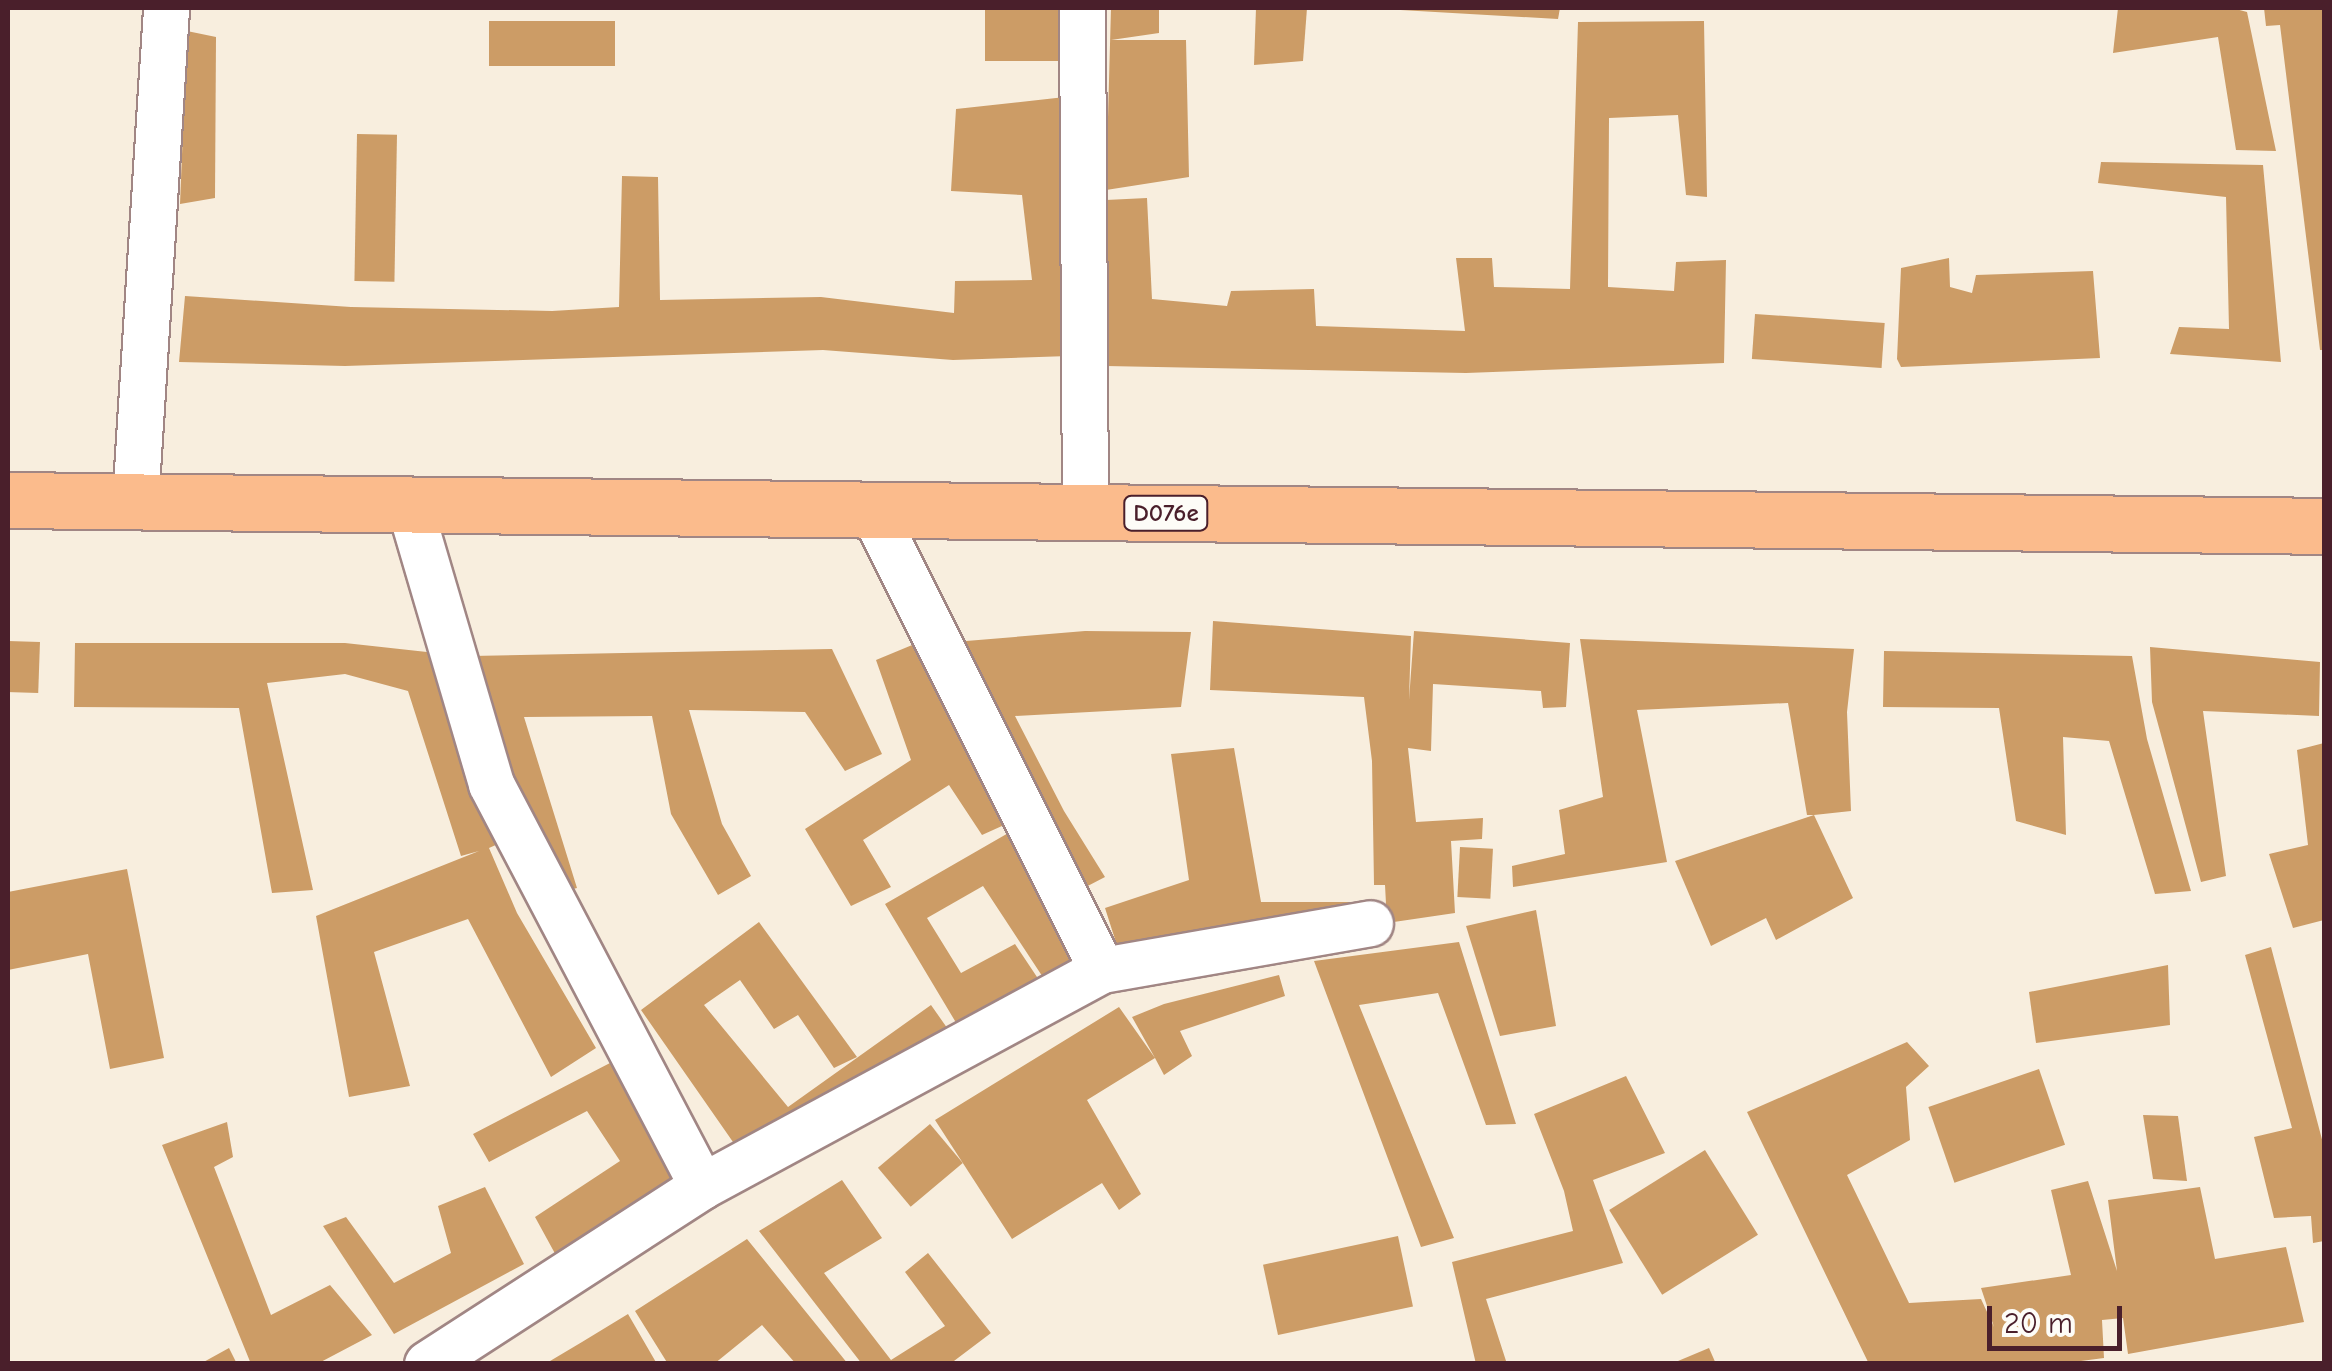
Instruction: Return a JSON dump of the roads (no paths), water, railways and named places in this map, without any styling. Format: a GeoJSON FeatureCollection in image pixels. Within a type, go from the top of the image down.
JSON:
{"type":"FeatureCollection","features":[{"type":"Feature","properties":{"kind":"main road","name":"D076e"},"geometry":{"type":"LineString","coordinates":[[8,500],[2324,526]]}},
{"type":"Feature","properties":{"kind":"street"},"geometry":{"type":"LineString","coordinates":[[135,502],[166,8]]}},
{"type":"Feature","properties":{"kind":"street"},"geometry":{"type":"LineString","coordinates":[[1082,8],[1085,512]]}},
{"type":"Feature","properties":{"kind":"street"},"geometry":{"type":"LineString","coordinates":[[410,505],[490,784],[702,1186]]}},
{"type":"Feature","properties":{"kind":"street"},"geometry":{"type":"LineString","coordinates":[[872,510],[1102,970]]}},
{"type":"Feature","properties":{"kind":"street"},"geometry":{"type":"LineString","coordinates":[[427,1364],[702,1186],[1102,970],[1370,923]]}}]}
